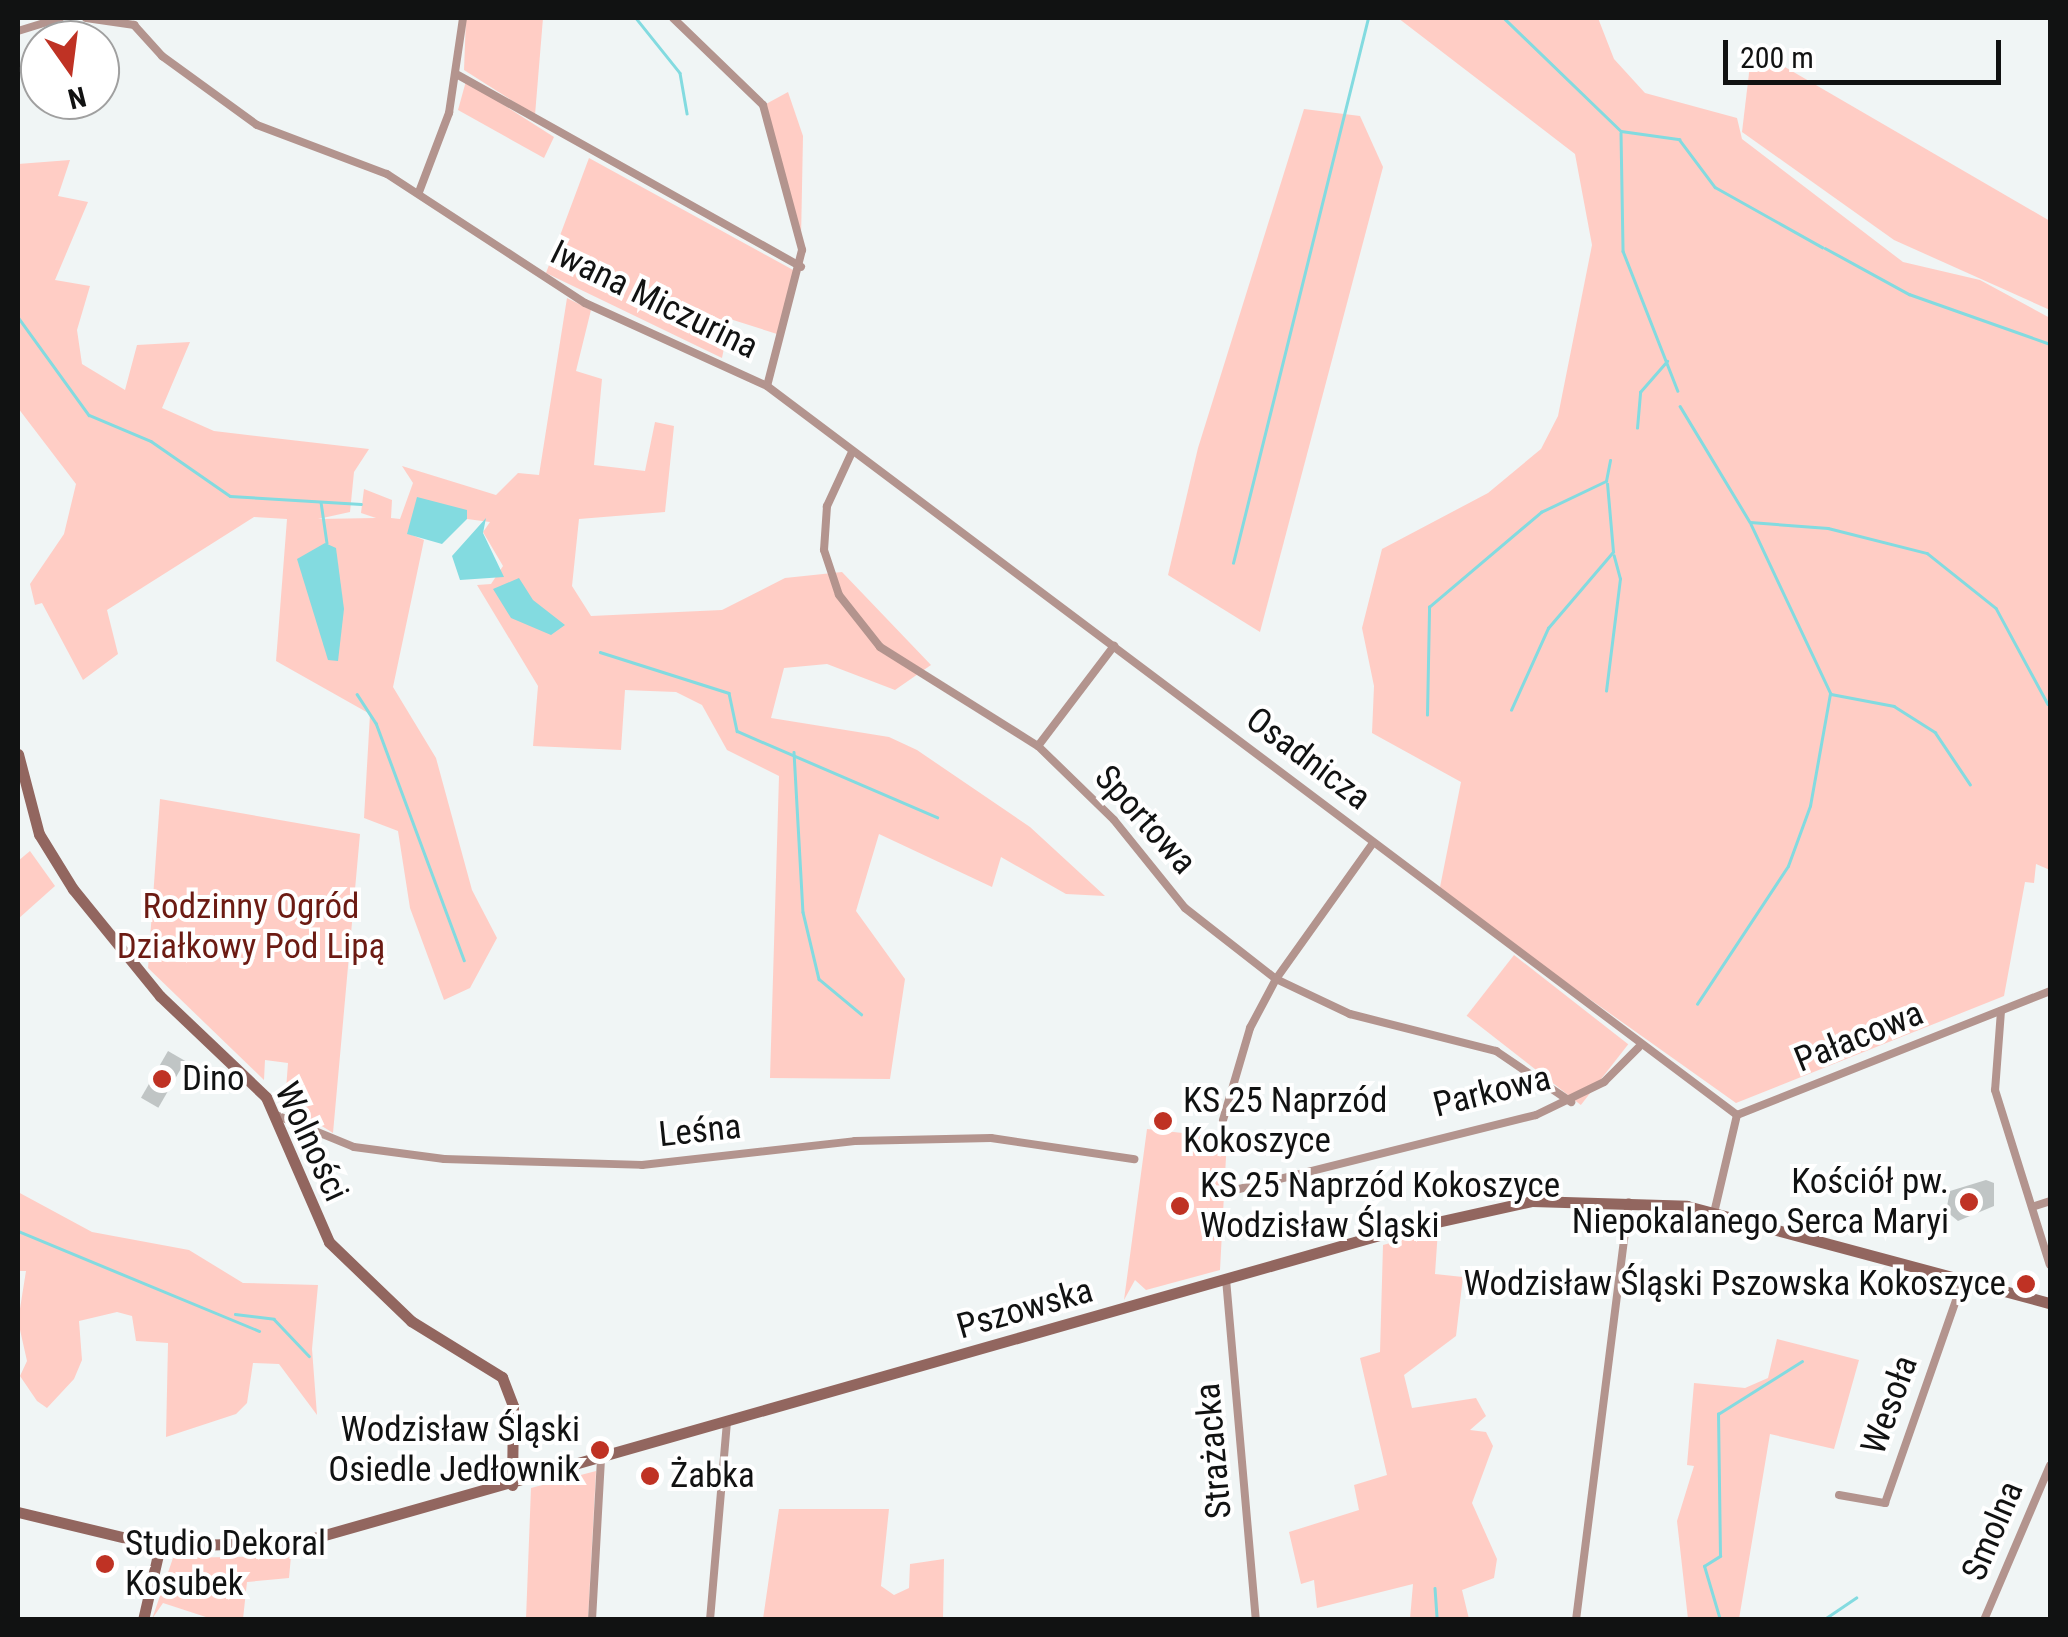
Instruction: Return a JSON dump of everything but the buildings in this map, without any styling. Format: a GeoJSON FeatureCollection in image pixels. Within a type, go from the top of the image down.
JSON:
{"type":"FeatureCollection","features":[{"type":"Feature","properties":{"kind":"main road","name":"Wolności"},"geometry":{"type":"LineString","coordinates":[[18,754],[39,834],[72,889],[152,987],[254,1082],[276,1116],[302,1194],[362,1282],[502,1377],[513,1406],[512,1485]]}},
{"type":"Feature","properties":{"kind":"main road","name":"Pszowska"},"geometry":{"type":"LineString","coordinates":[[18,1512],[160,1546],[300,1542],[1497,1206],[1629,1200],[1714,1212],[2050,1303]]}},
{"type":"Feature","properties":{"kind":"main road"},"geometry":{"type":"LineString","coordinates":[[139,1543],[156,1562]]}},
{"type":"Feature","properties":{"kind":"main road"},"geometry":{"type":"LineString","coordinates":[[143,1620],[160,1546]]}},
{"type":"Feature","properties":{"kind":"main road"},"geometry":{"type":"LineString","coordinates":[[156,1562],[186,1548]]}},
{"type":"Feature","properties":{"kind":"street"},"geometry":{"type":"LineString","coordinates":[[18,31],[60,18]]}},
{"type":"Feature","properties":{"kind":"street"},"geometry":{"type":"LineString","coordinates":[[86,18],[135,22]]}},
{"type":"Feature","properties":{"kind":"street"},"geometry":{"type":"LineString","coordinates":[[419,192],[458,75],[463,18]]}},
{"type":"Feature","properties":{"kind":"street"},"geometry":{"type":"LineString","coordinates":[[673,18],[763,106],[801,267],[767,386]]}},
{"type":"Feature","properties":{"kind":"street","name":"Iwana Miczurina"},"geometry":{"type":"LineString","coordinates":[[135,22],[162,56],[257,125],[419,192],[585,303],[767,386]]}},
{"type":"Feature","properties":{"kind":"street"},"geometry":{"type":"LineString","coordinates":[[458,75],[801,267]]}},
{"type":"Feature","properties":{"kind":"street","name":"Osadnicza"},"geometry":{"type":"LineString","coordinates":[[767,386],[1639,1047],[1737,1116]]}},
{"type":"Feature","properties":{"kind":"street","name":"Sportowa"},"geometry":{"type":"LineString","coordinates":[[852,452],[824,531],[830,574],[850,612],[880,647],[1038,746],[1114,820],[1185,908],[1276,979],[1350,1014],[1496,1050],[1571,1102]]}},
{"type":"Feature","properties":{"kind":"street"},"geometry":{"type":"LineString","coordinates":[[1038,746],[1114,646]]}},
{"type":"Feature","properties":{"kind":"street"},"geometry":{"type":"LineString","coordinates":[[1224,1120],[1244,1046],[1276,979],[1373,843]]}},
{"type":"Feature","properties":{"kind":"street","name":"Pałacowa"},"geometry":{"type":"LineString","coordinates":[[1737,1116],[2050,991]]}},
{"type":"Feature","properties":{"kind":"street"},"geometry":{"type":"LineString","coordinates":[[2001,1011],[1995,1090],[2050,1265]]}},
{"type":"Feature","properties":{"kind":"street","name":"Parkowa"},"geometry":{"type":"LineString","coordinates":[[1227,1192],[1571,1102],[1639,1047]]}},
{"type":"Feature","properties":{"kind":"street","name":"Leśna"},"geometry":{"type":"LineString","coordinates":[[276,1116],[354,1147],[444,1159],[642,1165],[855,1141],[991,1138],[1134,1160]]}},
{"type":"Feature","properties":{"kind":"street"},"geometry":{"type":"LineString","coordinates":[[1714,1212],[1737,1116]]}},
{"type":"Feature","properties":{"kind":"street"},"geometry":{"type":"LineString","coordinates":[[1576,1620],[1629,1200]]}},
{"type":"Feature","properties":{"kind":"street"},"geometry":{"type":"LineString","coordinates":[[2032,1207],[2050,1201]]}},
{"type":"Feature","properties":{"kind":"street","name":"Strażacka"},"geometry":{"type":"LineString","coordinates":[[1226,1279],[1256,1620]]}},
{"type":"Feature","properties":{"kind":"street","name":"Wesoła"},"geometry":{"type":"LineString","coordinates":[[1839,1495],[1885,1504],[1963,1280]]}},
{"type":"Feature","properties":{"kind":"street"},"geometry":{"type":"LineString","coordinates":[[710,1620],[727,1424]]}},
{"type":"Feature","properties":{"kind":"street"},"geometry":{"type":"LineString","coordinates":[[592,1620],[601,1460]]}},
{"type":"Feature","properties":{"kind":"street","name":"Smolna"},"geometry":{"type":"LineString","coordinates":[[1984,1620],[2050,1464]]}},
{"type":"Feature","properties":{"kind":"green space"},"geometry":{"type":"Polygon","coordinates":[[[466,18],[543,18],[535,115],[464,70],[466,18]]]}},
{"type":"Feature","properties":{"kind":"green space"},"geometry":{"type":"Polygon","coordinates":[[[1398,18],[1598,18],[1614,59],[1645,93],[1737,118],[1742,139],[1903,262],[1980,280],[2050,318],[2050,870],[2036,864],[2034,883],[2025,882],[2004,996],[1736,1103],[1439,892],[1461,782],[1372,733],[1374,686],[1362,628],[1382,549],[1488,493],[1541,449],[1558,416],[1592,245],[1575,154],[1398,18]]]}},
{"type":"Feature","properties":{"kind":"green space"},"geometry":{"type":"Polygon","coordinates":[[[1752,48],[2050,221],[2050,310],[1894,240],[1742,132],[1752,48]]]}},
{"type":"Feature","properties":{"kind":"green space"},"geometry":{"type":"Polygon","coordinates":[[[466,81],[554,137],[544,158],[458,110],[466,81]]]}},
{"type":"Feature","properties":{"kind":"green space"},"geometry":{"type":"Polygon","coordinates":[[[788,92],[803,136],[801,239],[766,104],[788,92]]]}},
{"type":"Feature","properties":{"kind":"green space"},"geometry":{"type":"Polygon","coordinates":[[[1304,109],[1360,116],[1383,167],[1260,632],[1168,575],[1198,448],[1304,109]]]}},
{"type":"Feature","properties":{"kind":"green space"},"geometry":{"type":"Polygon","coordinates":[[[589,158],[795,271],[777,334],[730,319],[722,358],[546,273],[589,158]]]}},
{"type":"Feature","properties":{"kind":"green space"},"geometry":{"type":"Polygon","coordinates":[[[70,160],[58,196],[88,202],[55,280],[90,286],[77,330],[82,364],[125,390],[137,345],[190,342],[162,408],[214,431],[369,449],[354,472],[350,512],[318,519],[376,518],[361,513],[364,489],[392,500],[391,518],[400,519],[413,483],[402,466],[496,495],[518,473],[539,475],[567,298],[591,310],[576,371],[602,379],[594,465],[645,471],[655,422],[674,426],[665,512],[579,519],[572,586],[591,616],[722,610],[785,578],[842,572],[931,665],[895,690],[827,664],[784,668],[771,718],[889,737],[917,750],[1030,827],[1105,896],[1066,894],[1001,857],[992,887],[879,834],[856,911],[905,979],[890,1079],[770,1078],[779,776],[727,750],[702,705],[676,692],[625,690],[621,750],[533,746],[538,686],[477,585],[491,584],[503,566],[483,532],[490,522],[467,519],[466,510],[407,533],[424,540],[393,687],[436,758],[472,890],[497,938],[470,988],[444,1000],[410,908],[398,831],[364,818],[370,714],[276,661],[287,519],[254,517],[107,610],[118,654],[83,680],[42,603],[35,605],[30,584],[64,534],[76,484],[18,408],[18,164],[70,160]]]}},
{"type":"Feature","properties":{"kind":"green space","name":"Rodzinny Ogród Działkowy Pod Lipą"},"geometry":{"type":"Polygon","coordinates":[[[160,799],[360,834],[333,1133],[285,1103],[288,1063],[265,1060],[264,1080],[148,968],[160,799]]]}},
{"type":"Feature","properties":{"kind":"green space"},"geometry":{"type":"Polygon","coordinates":[[[30,851],[55,886],[18,919],[18,861],[30,851]]]}},
{"type":"Feature","properties":{"kind":"green space"},"geometry":{"type":"Polygon","coordinates":[[[1514,955],[1628,1044],[1581,1105],[1467,1016],[1514,955]]]}},
{"type":"Feature","properties":{"kind":"green space","name":"KS 25 Naprzód Kokoszyce Wodzisław Śląski"},"geometry":{"type":"Polygon","coordinates":[[[1147,1129],[1227,1138],[1220,1270],[1146,1290],[1135,1280],[1124,1300],[1147,1129]]]}},
{"type":"Feature","properties":{"kind":"green space"},"geometry":{"type":"Polygon","coordinates":[[[18,1192],[92,1232],[189,1250],[243,1283],[318,1285],[312,1349],[317,1415],[279,1364],[253,1363],[247,1403],[236,1414],[166,1437],[168,1343],[136,1341],[132,1316],[117,1312],[79,1321],[82,1360],[74,1379],[47,1408],[37,1401],[20,1376],[27,1361],[18,1321],[26,1271],[18,1271],[18,1192]]]}},
{"type":"Feature","properties":{"kind":"green space"},"geometry":{"type":"Polygon","coordinates":[[[1438,1230],[1435,1274],[1463,1277],[1456,1336],[1404,1375],[1412,1408],[1476,1398],[1486,1416],[1470,1430],[1486,1432],[1493,1446],[1472,1503],[1497,1559],[1494,1578],[1462,1590],[1469,1619],[1410,1619],[1413,1584],[1317,1608],[1314,1580],[1301,1584],[1289,1532],[1359,1510],[1354,1485],[1387,1475],[1360,1358],[1380,1352],[1383,1245],[1438,1230]]]}},
{"type":"Feature","properties":{"kind":"green space"},"geometry":{"type":"Polygon","coordinates":[[[1777,1339],[1859,1360],[1834,1449],[1770,1434],[1739,1619],[1688,1619],[1677,1521],[1694,1466],[1687,1465],[1694,1383],[1745,1388],[1768,1378],[1777,1339]]]}},
{"type":"Feature","properties":{"kind":"green space"},"geometry":{"type":"Polygon","coordinates":[[[596,1471],[588,1619],[526,1619],[531,1488],[596,1471]]]}},
{"type":"Feature","properties":{"kind":"green space"},"geometry":{"type":"Polygon","coordinates":[[[779,1509],[889,1509],[881,1586],[894,1595],[909,1588],[910,1564],[944,1559],[943,1619],[763,1619],[779,1509]]]}},
{"type":"Feature","properties":{"kind":"green space"},"geometry":{"type":"Polygon","coordinates":[[[291,1556],[289,1578],[247,1582],[243,1619],[212,1619],[163,1603],[152,1619],[173,1558],[291,1556]]]}},
{"type":"Feature","properties":{"kind":"water"},"geometry":{"type":"Polygon","coordinates":[[[417,497],[467,510],[467,519],[442,544],[407,534],[417,497]]]}},
{"type":"Feature","properties":{"kind":"water"},"geometry":{"type":"Polygon","coordinates":[[[486,518],[483,533],[504,577],[460,580],[452,556],[486,518]]]}},
{"type":"Feature","properties":{"kind":"water"},"geometry":{"type":"Polygon","coordinates":[[[325,543],[336,548],[344,609],[338,661],[328,660],[297,559],[325,543]]]}},
{"type":"Feature","properties":{"kind":"water"},"geometry":{"type":"Polygon","coordinates":[[[519,578],[533,600],[565,625],[551,635],[511,618],[493,589],[519,578]]]}},
{"type":"Feature","properties":{"kind":"waterway"},"geometry":{"type":"LineString","coordinates":[[636,18],[680,73],[687,113]]}},
{"type":"Feature","properties":{"kind":"waterway"},"geometry":{"type":"LineString","coordinates":[[1233,563],[1368,18]]}},
{"type":"Feature","properties":{"kind":"waterway"},"geometry":{"type":"LineString","coordinates":[[1504,18],[1621,131],[1679,139],[1715,187],[1822,247]]}},
{"type":"Feature","properties":{"kind":"waterway"},"geometry":{"type":"LineString","coordinates":[[1621,133],[1623,251],[1678,391]]}},
{"type":"Feature","properties":{"kind":"waterway"},"geometry":{"type":"LineString","coordinates":[[1825,248],[1909,294],[2050,344]]}},
{"type":"Feature","properties":{"kind":"waterway"},"geometry":{"type":"LineString","coordinates":[[18,317],[89,415],[151,441],[230,496],[361,504]]}},
{"type":"Feature","properties":{"kind":"waterway"},"geometry":{"type":"LineString","coordinates":[[1637,428],[1640,392],[1667,361]]}},
{"type":"Feature","properties":{"kind":"waterway"},"geometry":{"type":"LineString","coordinates":[[1680,406],[1750,522],[1828,528],[1927,553],[1996,608],[2048,704]]}},
{"type":"Feature","properties":{"kind":"waterway"},"geometry":{"type":"LineString","coordinates":[[1427,715],[1429,607],[1541,512],[1606,481],[1610,460]]}},
{"type":"Feature","properties":{"kind":"waterway"},"geometry":{"type":"LineString","coordinates":[[1511,710],[1548,628],[1613,552],[1607,484]]}},
{"type":"Feature","properties":{"kind":"waterway"},"geometry":{"type":"LineString","coordinates":[[321,502],[327,543]]}},
{"type":"Feature","properties":{"kind":"waterway"},"geometry":{"type":"LineString","coordinates":[[1751,524],[1831,694],[1894,706],[1935,732],[1970,784]]}},
{"type":"Feature","properties":{"kind":"waterway"},"geometry":{"type":"LineString","coordinates":[[1606,691],[1620,579],[1614,556]]}},
{"type":"Feature","properties":{"kind":"waterway"},"geometry":{"type":"LineString","coordinates":[[600,652],[729,693],[737,731],[937,817]]}},
{"type":"Feature","properties":{"kind":"waterway"},"geometry":{"type":"LineString","coordinates":[[357,694],[376,723],[464,960]]}},
{"type":"Feature","properties":{"kind":"waterway"},"geometry":{"type":"LineString","coordinates":[[1697,1004],[1788,866],[1810,806],[1830,694]]}},
{"type":"Feature","properties":{"kind":"waterway"},"geometry":{"type":"LineString","coordinates":[[794,752],[803,912],[819,979],[861,1014]]}},
{"type":"Feature","properties":{"kind":"waterway"},"geometry":{"type":"LineString","coordinates":[[18,1231],[259,1331]]}},
{"type":"Feature","properties":{"kind":"waterway"},"geometry":{"type":"LineString","coordinates":[[235,1314],[274,1319],[309,1356]]}},
{"type":"Feature","properties":{"kind":"waterway"},"geometry":{"type":"LineString","coordinates":[[1720,1620],[1704,1566],[1720,1556],[1718,1414],[1802,1361]]}},
{"type":"Feature","properties":{"kind":"waterway"},"geometry":{"type":"LineString","coordinates":[[1435,1588],[1437,1620]]}},
{"type":"Feature","properties":{"kind":"waterway"},"geometry":{"type":"LineString","coordinates":[[1823,1620],[1856,1598]]}},
{"type":"Feature","properties":{"kind":"place","name":"Dino"},"geometry":{"type":"Point","coordinates":[162,1079]}},
{"type":"Feature","properties":{"kind":"place","name":"KS 25 Naprzód Kokoszyce"},"geometry":{"type":"Point","coordinates":[1163,1121]}},
{"type":"Feature","properties":{"kind":"place","name":"Kościół pw. Niepokalanego Serca Maryi"},"geometry":{"type":"Point","coordinates":[1969,1202]}},
{"type":"Feature","properties":{"kind":"place","name":"KS 25 Naprzód Kokoszyce Wodzisław Śląski"},"geometry":{"type":"Point","coordinates":[1180,1206]}},
{"type":"Feature","properties":{"kind":"place","name":"Wodzisław Śląski Pszowska Kokoszyce"},"geometry":{"type":"Point","coordinates":[2026,1284]}},
{"type":"Feature","properties":{"kind":"place","name":"Wodzisław Śląski Osiedle Jedłownik"},"geometry":{"type":"Point","coordinates":[600,1450]}},
{"type":"Feature","properties":{"kind":"place","name":"Żabka"},"geometry":{"type":"Point","coordinates":[650,1476]}},
{"type":"Feature","properties":{"kind":"place","name":"Studio Dekoral Kosubek"},"geometry":{"type":"Point","coordinates":[105,1564]}}]}
